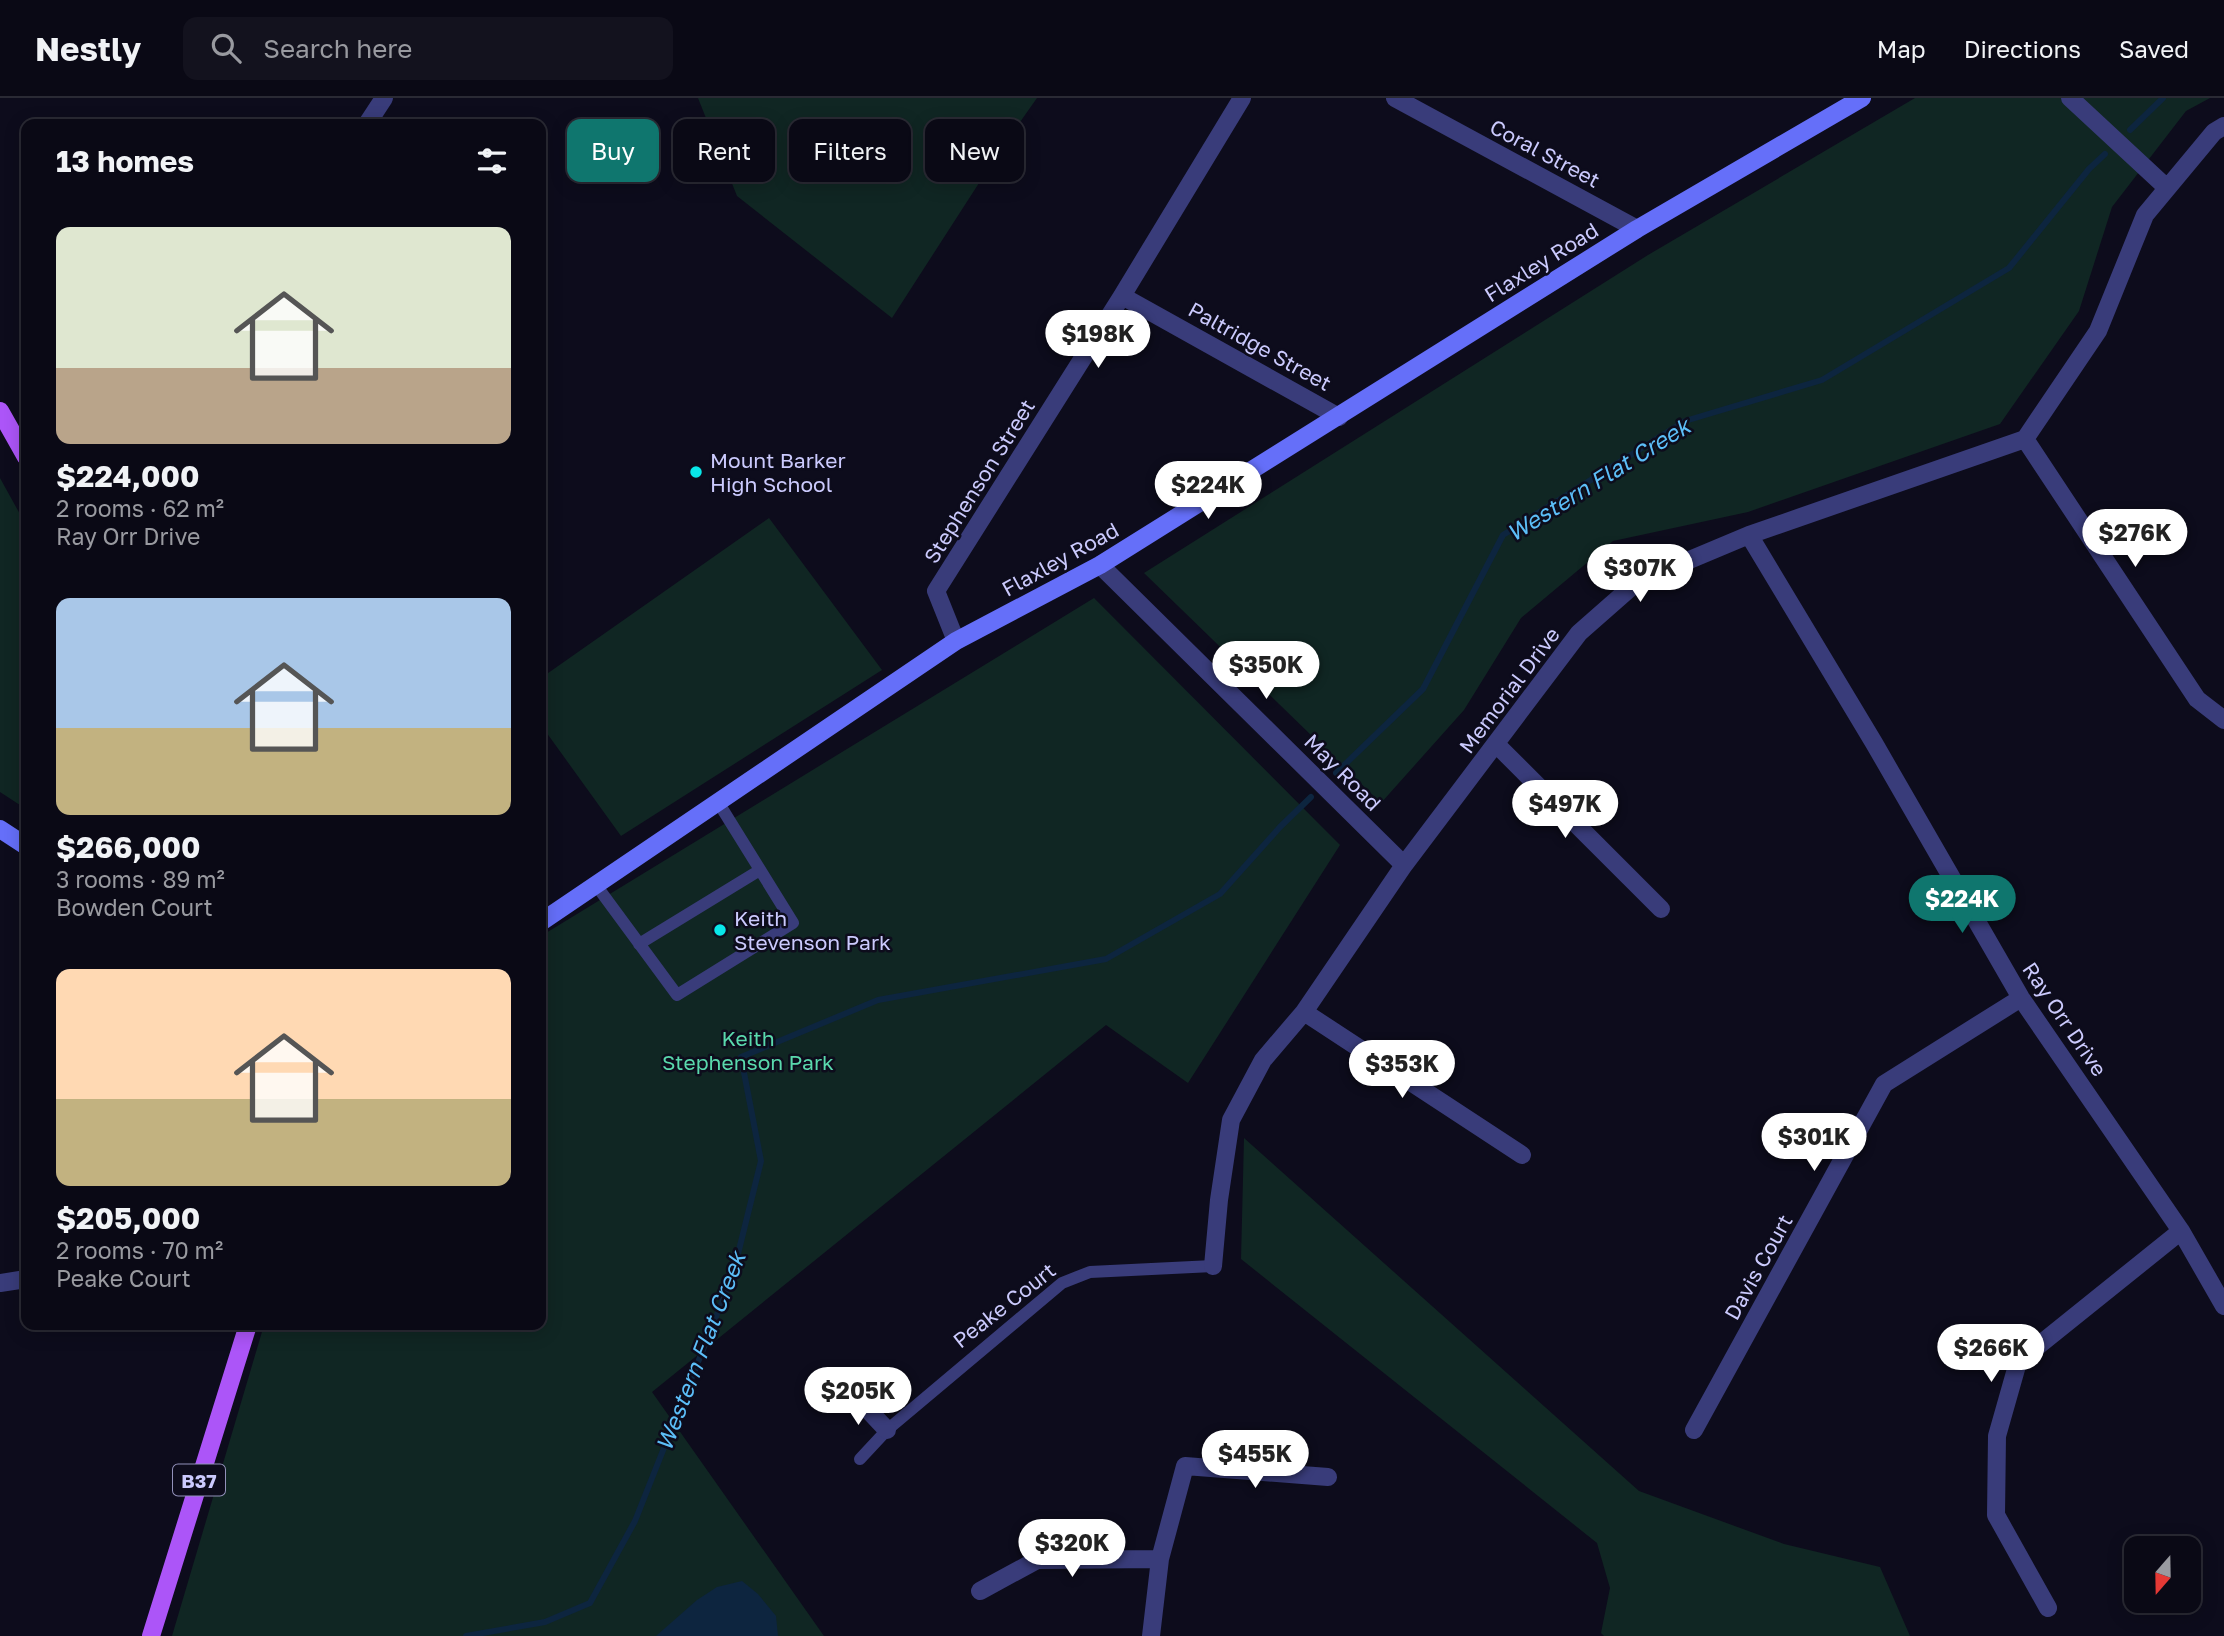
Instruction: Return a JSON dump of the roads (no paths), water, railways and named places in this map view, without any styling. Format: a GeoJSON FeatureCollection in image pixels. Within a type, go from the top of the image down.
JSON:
{"type":"FeatureCollection","features":[{"type":"Feature","properties":{"kind":"main road","name":"Flaxley Road"},"geometry":{"type":"LineString","coordinates":[[546,919],[956,641],[1100,565],[1637,229],[1862,98]]}},
{"type":"Feature","properties":{"kind":"main road"},"geometry":{"type":"LineString","coordinates":[[0,411],[21,448]]}},
{"type":"Feature","properties":{"kind":"main road"},"geometry":{"type":"LineString","coordinates":[[0,829],[21,843]]}},
{"type":"Feature","properties":{"kind":"main road","name":"B37"},"geometry":{"type":"LineString","coordinates":[[151,1636],[246,1330]]}},
{"type":"Feature","properties":{"kind":"street"},"geometry":{"type":"LineString","coordinates":[[370,119],[384,98]]}},
{"type":"Feature","properties":{"kind":"street","name":"Stephenson Street"},"geometry":{"type":"LineString","coordinates":[[956,641],[936,591],[1122,296],[1242,98]]}},
{"type":"Feature","properties":{"kind":"street","name":"Coral Street"},"geometry":{"type":"LineString","coordinates":[[1395,98],[1637,229]]}},
{"type":"Feature","properties":{"kind":"street"},"geometry":{"type":"LineString","coordinates":[[2070,98],[2167,188]]}},
{"type":"Feature","properties":{"kind":"street"},"geometry":{"type":"LineString","coordinates":[[2224,126],[2214,132],[2146,215],[2098,331],[2025,439],[2197,699],[2224,720]]}},
{"type":"Feature","properties":{"kind":"street","name":"Paltridge Street"},"geometry":{"type":"LineString","coordinates":[[1122,296],[1339,416]]}},
{"type":"Feature","properties":{"kind":"street","name":"Memorial Drive"},"geometry":{"type":"LineString","coordinates":[[1213,1266],[1219,1200],[1231,1120],[1263,1060],[1304,1012],[1404,864],[1580,633],[1637,582],[1749,535],[2025,439]]}},
{"type":"Feature","properties":{"kind":"street","name":"Ray Orr Drive"},"geometry":{"type":"LineString","coordinates":[[1749,535],[1874,743],[2021,998],[2181,1231],[2224,1306]]}},
{"type":"Feature","properties":{"kind":"street","name":"May Road"},"geometry":{"type":"LineString","coordinates":[[1100,565],[1404,864]]}},
{"type":"Feature","properties":{"kind":"street"},"geometry":{"type":"LineString","coordinates":[[1497,745],[1661,909]]}},
{"type":"Feature","properties":{"kind":"street","name":"Davis Court"},"geometry":{"type":"LineString","coordinates":[[1694,1430],[1884,1084],[2021,998]]}},
{"type":"Feature","properties":{"kind":"street"},"geometry":{"type":"LineString","coordinates":[[1304,1012],[1522,1155]]}},
{"type":"Feature","properties":{"kind":"street"},"geometry":{"type":"LineString","coordinates":[[2048,1608],[1996,1515],[1997,1436],[2018,1362],[2181,1231]]}},
{"type":"Feature","properties":{"kind":"street"},"geometry":{"type":"LineString","coordinates":[[0,1283],[21,1280]]}},
{"type":"Feature","properties":{"kind":"street"},"geometry":{"type":"LineString","coordinates":[[856,1397],[887,1430]]}},
{"type":"Feature","properties":{"kind":"street"},"geometry":{"type":"LineString","coordinates":[[1151,1636],[1160,1559],[1185,1465],[1328,1477]]}},
{"type":"Feature","properties":{"kind":"street"},"geometry":{"type":"LineString","coordinates":[[980,1591],[1037,1560],[1160,1559]]}},
{"type":"Feature","properties":{"kind":"lane"},"geometry":{"type":"LineString","coordinates":[[596,885],[677,995],[793,923],[718,802]]}},
{"type":"Feature","properties":{"kind":"lane"},"geometry":{"type":"LineString","coordinates":[[639,944],[760,870]]}},
{"type":"Feature","properties":{"kind":"lane","name":"Peake Court"},"geometry":{"type":"LineString","coordinates":[[860,1459],[887,1430],[1062,1283],[1090,1272],[1213,1266]]}},
{"type":"Feature","properties":{"kind":"water"},"geometry":{"type":"Polygon","coordinates":[[[742,1581],[758,1594],[776,1616],[778,1636],[656,1636],[697,1600],[717,1587],[742,1581]]]}},
{"type":"Feature","properties":{"kind":"waterway","name":"Western Flat Creek"},"geometry":{"type":"LineString","coordinates":[[2130,130],[2163,98]]}},
{"type":"Feature","properties":{"kind":"waterway","name":"Western Flat Creek"},"geometry":{"type":"LineString","coordinates":[[1336,773],[1423,689],[1503,535],[1685,421],[1822,380],[2009,268],[2089,169],[2105,154]]}},
{"type":"Feature","properties":{"kind":"waterway","name":"Western Flat Creek"},"geometry":{"type":"LineString","coordinates":[[466,1636],[545,1622],[590,1603],[635,1521],[733,1274],[761,1161],[741,1057],[878,1000],[1106,959],[1220,894],[1311,797]]}},
{"type":"Feature","properties":{"kind":"place","name":"Mount Barker High School"},"geometry":{"type":"Point","coordinates":[696,472]}},
{"type":"Feature","properties":{"kind":"place","name":"Keith Stevenson Park"},"geometry":{"type":"Point","coordinates":[720,930]}},
{"type":"Feature","properties":{"kind":"park label","name":"Keith Stephenson Park"},"geometry":{"type":"Point","coordinates":[748,1050]}}]}
